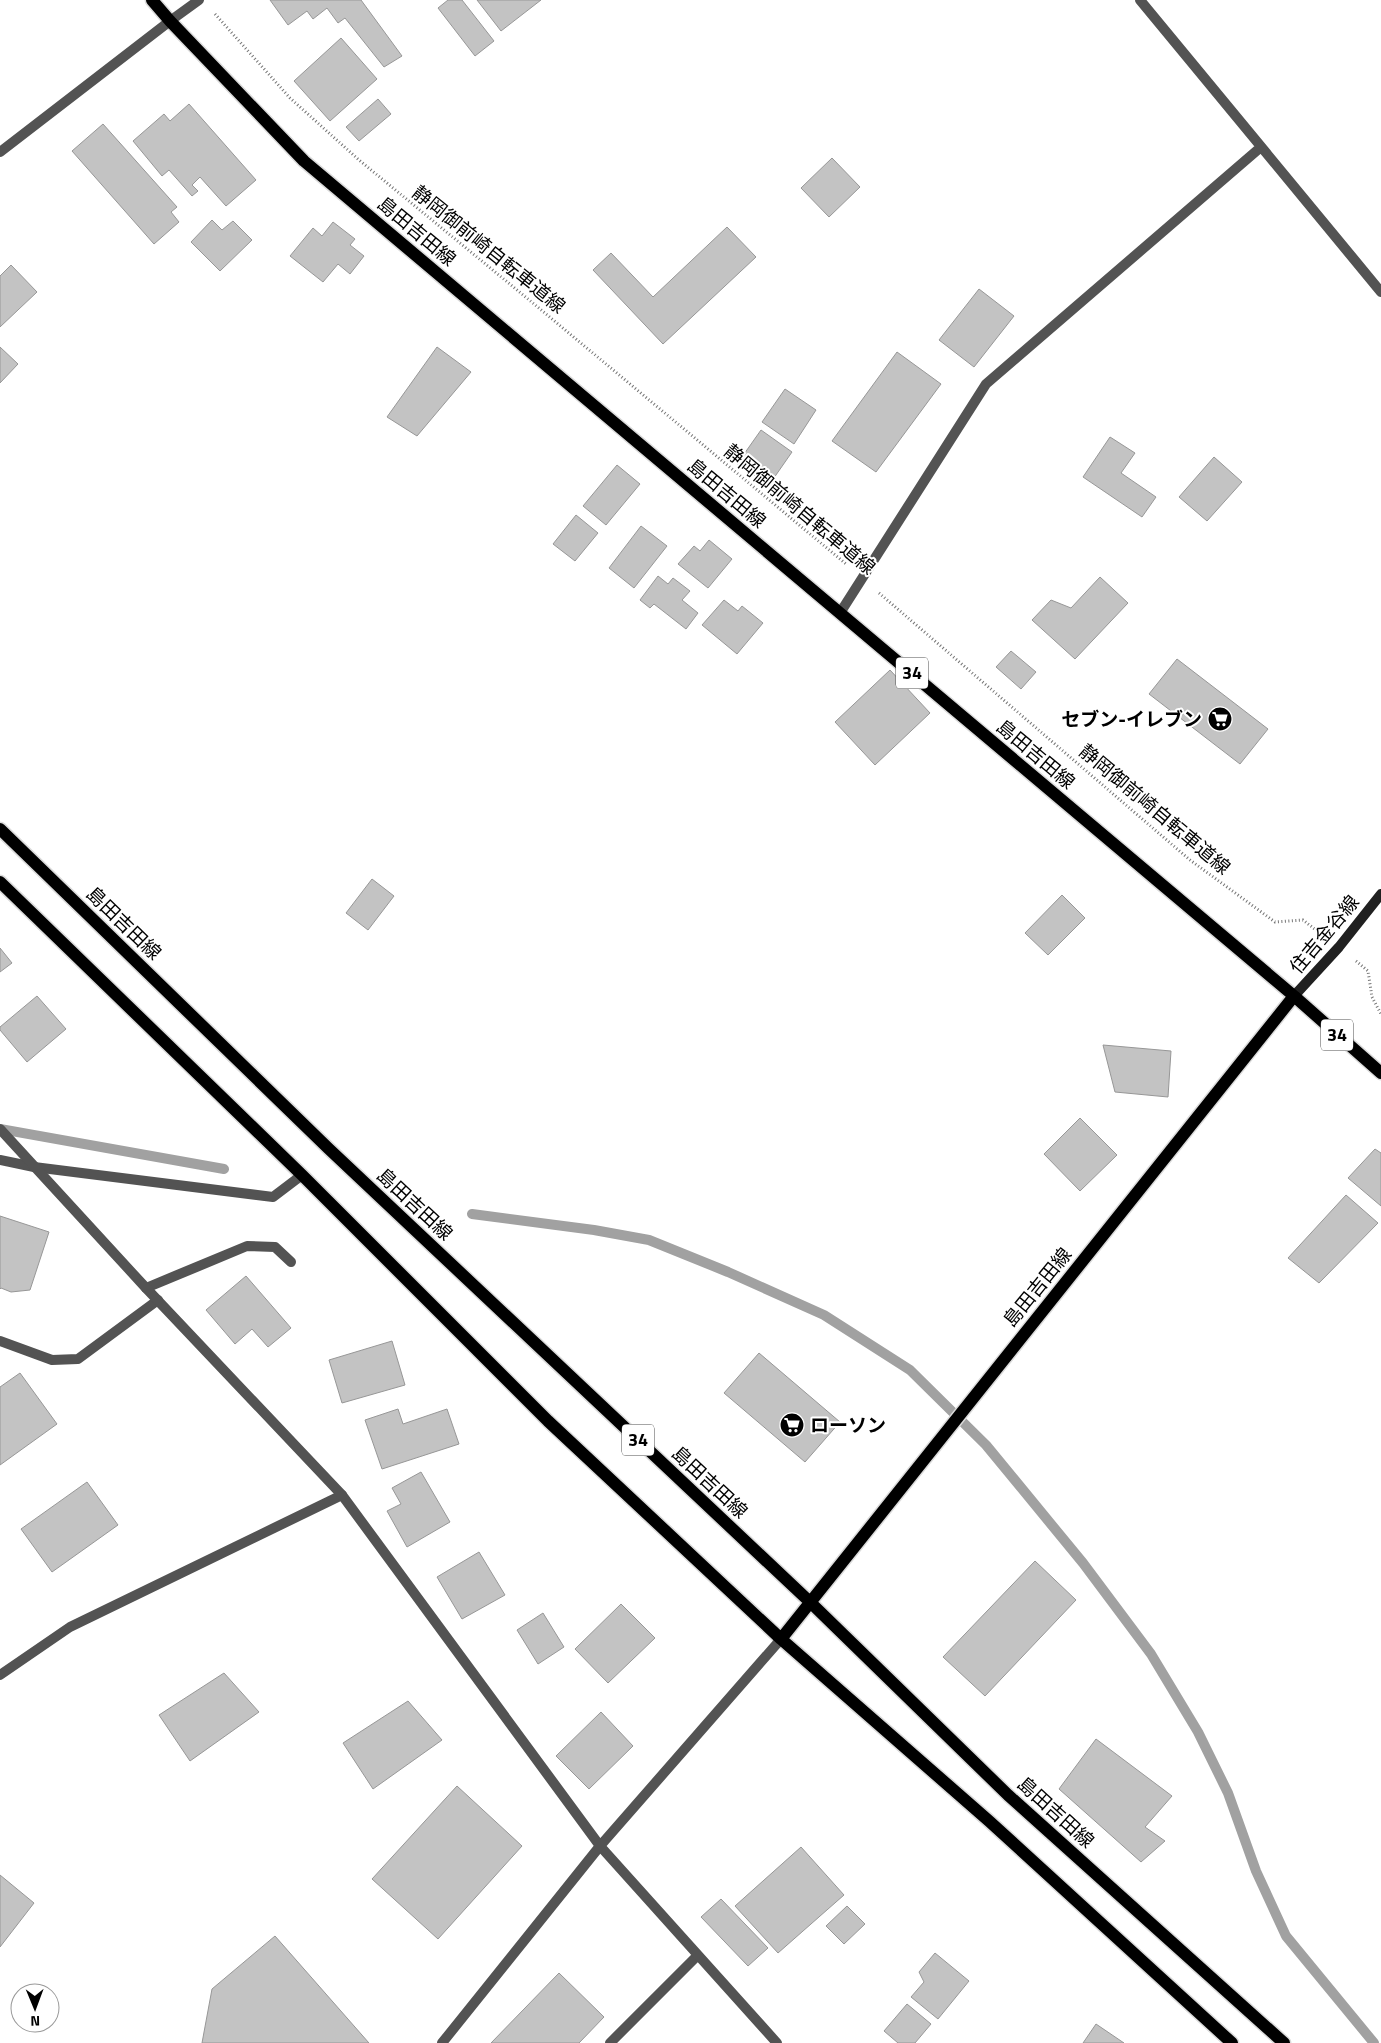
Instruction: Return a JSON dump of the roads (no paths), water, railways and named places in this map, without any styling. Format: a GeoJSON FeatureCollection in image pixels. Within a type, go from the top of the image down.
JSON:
{"type":"FeatureCollection","features":[{"type":"Feature","properties":{"kind":"main road","name":"島田吉田線"},"geometry":{"type":"LineString","coordinates":[[152,0],[304,161],[1294,996],[1381,1073]]}},
{"type":"Feature","properties":{"kind":"main road","name":"島田吉田線"},"geometry":{"type":"LineString","coordinates":[[0,829],[329,1149],[810,1602],[1008,1795],[1284,2043]]}},
{"type":"Feature","properties":{"kind":"main road","name":"34"},"geometry":{"type":"LineString","coordinates":[[0,882],[302,1175],[548,1421],[781,1639],[988,1821],[1232,2043]]}},
{"type":"Feature","properties":{"kind":"main road","name":"住吉金谷線"},"geometry":{"type":"LineString","coordinates":[[1294,996],[1339,947],[1381,894]]}},
{"type":"Feature","properties":{"kind":"main road","name":"島田吉田線"},"geometry":{"type":"LineString","coordinates":[[781,1639],[1294,996]]}},
{"type":"Feature","properties":{"kind":"street"},"geometry":{"type":"LineString","coordinates":[[0,152],[199,0]]}},
{"type":"Feature","properties":{"kind":"street"},"geometry":{"type":"LineString","coordinates":[[1140,0],[1381,292]]}},
{"type":"Feature","properties":{"kind":"street"},"geometry":{"type":"LineString","coordinates":[[840,613],[986,384],[1261,147]]}},
{"type":"Feature","properties":{"kind":"street"},"geometry":{"type":"LineString","coordinates":[[0,1129],[146,1288],[342,1495],[600,1846],[777,2043]]}},
{"type":"Feature","properties":{"kind":"street"},"geometry":{"type":"LineString","coordinates":[[0,1160],[34,1167],[273,1197],[302,1175]]}},
{"type":"Feature","properties":{"kind":"street"},"geometry":{"type":"LineString","coordinates":[[146,1288],[247,1246],[275,1247],[291,1262]]}},
{"type":"Feature","properties":{"kind":"street"},"geometry":{"type":"LineString","coordinates":[[0,1341],[52,1360],[78,1359],[158,1300]]}},
{"type":"Feature","properties":{"kind":"street"},"geometry":{"type":"LineString","coordinates":[[0,1675],[70,1627],[342,1495]]}},
{"type":"Feature","properties":{"kind":"street"},"geometry":{"type":"LineString","coordinates":[[442,2043],[600,1846],[781,1639]]}},
{"type":"Feature","properties":{"kind":"street"},"geometry":{"type":"LineString","coordinates":[[610,2043],[697,1956]]}},
{"type":"Feature","properties":{"kind":"waterway"},"geometry":{"type":"LineString","coordinates":[[0,1129],[224,1169]]}},
{"type":"Feature","properties":{"kind":"waterway"},"geometry":{"type":"LineString","coordinates":[[472,1214],[594,1230],[649,1240],[728,1272],[824,1315],[910,1370],[986,1445],[1083,1563],[1151,1654],[1198,1732],[1228,1793],[1256,1871],[1286,1936],[1374,2043]]}},
{"type":"Feature","properties":{"kind":"place","name":"セブン-イレブン"},"geometry":{"type":"Point","coordinates":[1220,719]}},
{"type":"Feature","properties":{"kind":"place","name":"ローソン"},"geometry":{"type":"Point","coordinates":[792,1425]}}]}
